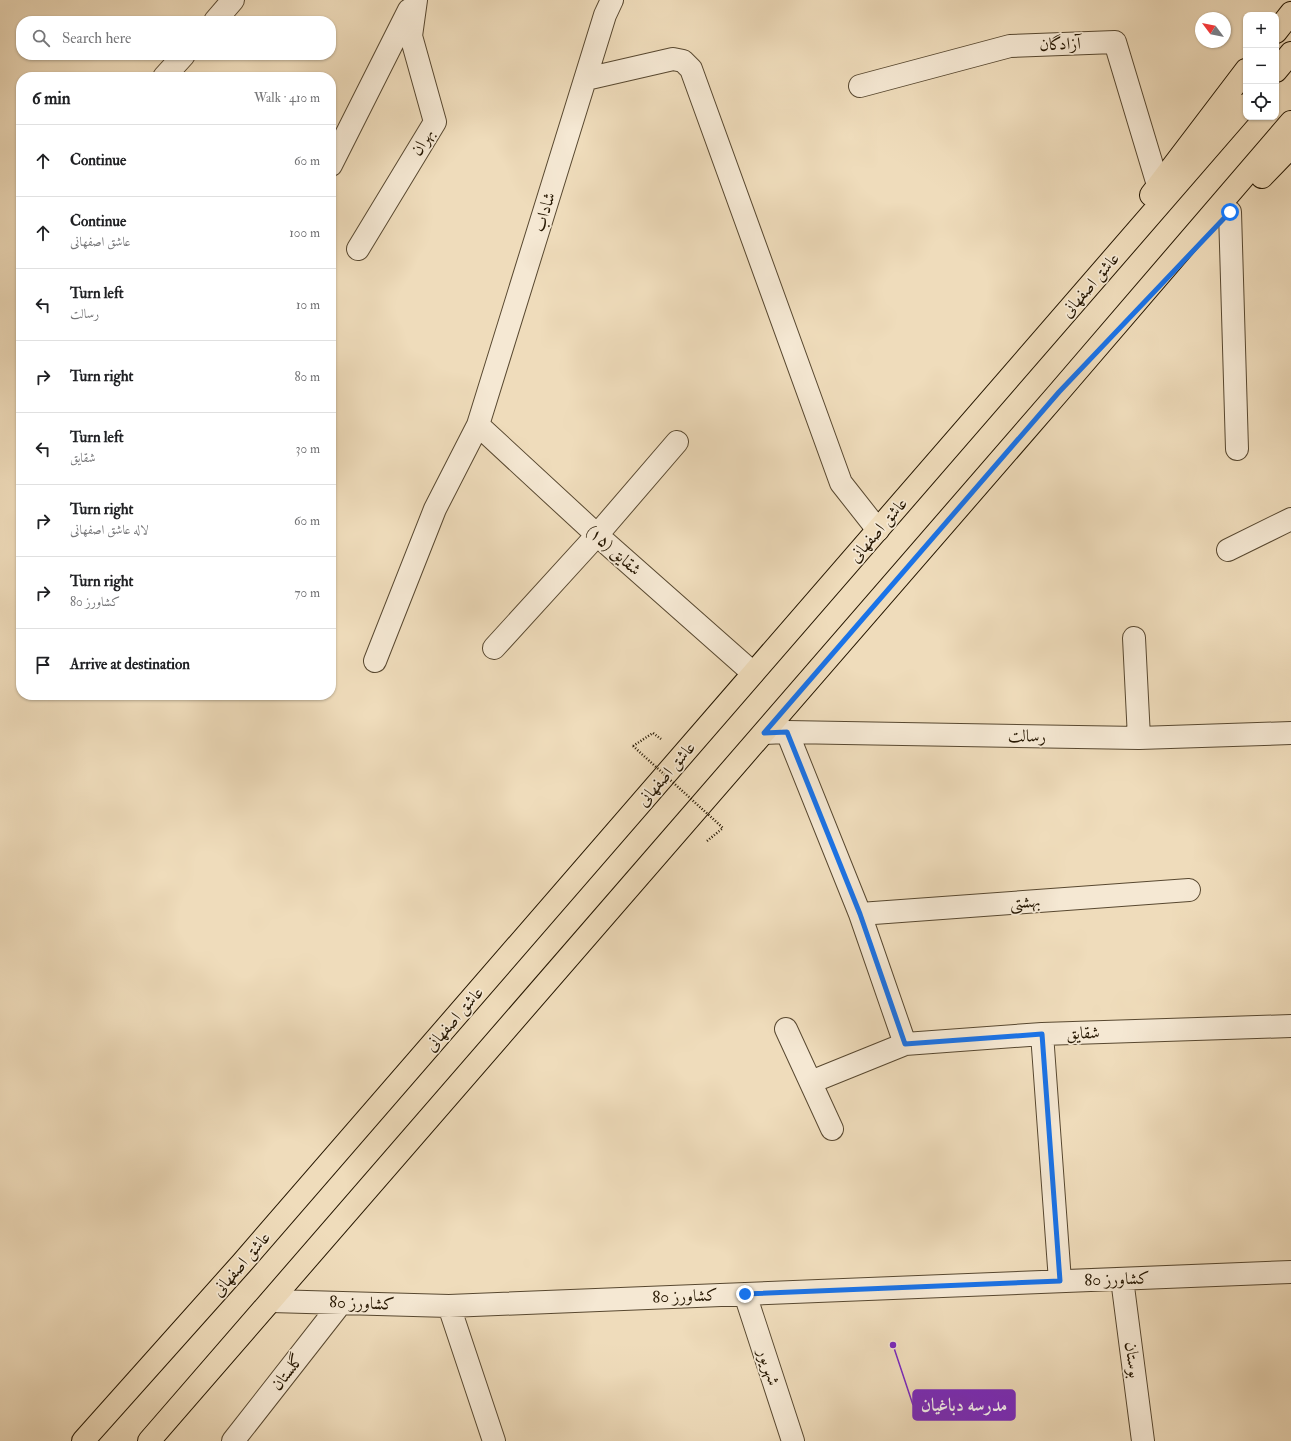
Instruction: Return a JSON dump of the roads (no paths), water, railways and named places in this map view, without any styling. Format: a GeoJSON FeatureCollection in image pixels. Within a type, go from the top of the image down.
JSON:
{"type":"FeatureCollection","features":[{"type":"Feature","properties":{"kind":"main road"},"geometry":{"type":"LineString","coordinates":[[1279,28],[1291,13]]}},
{"type":"Feature","properties":{"kind":"main road"},"geometry":{"type":"LineString","coordinates":[[1279,67],[1291,53]]}},
{"type":"Feature","properties":{"kind":"main road"},"geometry":{"type":"LineString","coordinates":[[1023,363],[1243,74]]}},
{"type":"Feature","properties":{"kind":"main road","name":"عاشق اصفهانی"},"geometry":{"type":"LineString","coordinates":[[83,1441],[252,1251],[1243,108]]}},
{"type":"Feature","properties":{"kind":"main road"},"geometry":{"type":"LineString","coordinates":[[149,1441],[764,733],[1291,122]]}},
{"type":"Feature","properties":{"kind":"main road"},"geometry":{"type":"LineString","coordinates":[[1059,392],[1291,147]]}},
{"type":"Feature","properties":{"kind":"street"},"geometry":{"type":"LineString","coordinates":[[219,16],[233,0]]}},
{"type":"Feature","properties":{"kind":"street"},"geometry":{"type":"LineString","coordinates":[[336,155],[415,0]]}},
{"type":"Feature","properties":{"kind":"street","name":"بهران"},"geometry":{"type":"LineString","coordinates":[[358,249],[435,122],[411,36],[415,0]]}},
{"type":"Feature","properties":{"kind":"street","name":"شاداب"},"geometry":{"type":"LineString","coordinates":[[374,660],[435,510],[478,425],[605,15],[612,0]]}},
{"type":"Feature","properties":{"kind":"street","name":"آزادگان"},"geometry":{"type":"LineString","coordinates":[[860,86],[1010,46],[1115,42],[1158,185]]}},
{"type":"Feature","properties":{"kind":"street"},"geometry":{"type":"LineString","coordinates":[[586,79],[673,59],[683,61],[691,69],[841,483],[878,530]]}},
{"type":"Feature","properties":{"kind":"street"},"geometry":{"type":"LineString","coordinates":[[169,72],[179,60]]}},
{"type":"Feature","properties":{"kind":"street"},"geometry":{"type":"LineString","coordinates":[[1230,212],[1237,449]]}},
{"type":"Feature","properties":{"kind":"street","name":"شقایق (۱۵)"},"geometry":{"type":"LineString","coordinates":[[478,425],[597,535],[753,673]]}},
{"type":"Feature","properties":{"kind":"street"},"geometry":{"type":"LineString","coordinates":[[494,648],[597,535],[677,442]]}},
{"type":"Feature","properties":{"kind":"street"},"geometry":{"type":"LineString","coordinates":[[1228,550],[1291,519]]}},
{"type":"Feature","properties":{"kind":"street"},"geometry":{"type":"LineString","coordinates":[[1134,638],[1139,738]]}},
{"type":"Feature","properties":{"kind":"street"},"geometry":{"type":"LineString","coordinates":[[787,732],[860,914],[905,1044]]}},
{"type":"Feature","properties":{"kind":"street","name":"رسالت"},"geometry":{"type":"LineString","coordinates":[[764,733],[787,732],[1139,738],[1291,733]]}},
{"type":"Feature","properties":{"kind":"street","name":"بهشتی"},"geometry":{"type":"LineString","coordinates":[[860,914],[1189,890]]}},
{"type":"Feature","properties":{"kind":"street","name":"شقایق"},"geometry":{"type":"LineString","coordinates":[[811,1082],[905,1044],[1042,1034],[1291,1026]]}},
{"type":"Feature","properties":{"kind":"street"},"geometry":{"type":"LineString","coordinates":[[786,1029],[832,1129]]}},
{"type":"Feature","properties":{"kind":"street"},"geometry":{"type":"LineString","coordinates":[[1042,1034],[1060,1281]]}},
{"type":"Feature","properties":{"kind":"street","name":"کشاورز 80"},"geometry":{"type":"LineString","coordinates":[[271,1300],[449,1306],[1291,1272]]}},
{"type":"Feature","properties":{"kind":"street","name":"بوستان"},"geometry":{"type":"LineString","coordinates":[[1122,1278],[1143,1441]]}},
{"type":"Feature","properties":{"kind":"street","name":"شهریور"},"geometry":{"type":"LineString","coordinates":[[745,1294],[793,1441]]}},
{"type":"Feature","properties":{"kind":"street","name":"گلستان"},"geometry":{"type":"LineString","coordinates":[[233,1441],[341,1303]]}},
{"type":"Feature","properties":{"kind":"street"},"geometry":{"type":"LineString","coordinates":[[449,1306],[494,1441]]}},
{"type":"Feature","properties":{"kind":"place","name":"مدرسه دباغیان"},"geometry":{"type":"Point","coordinates":[893,1345]}}]}
